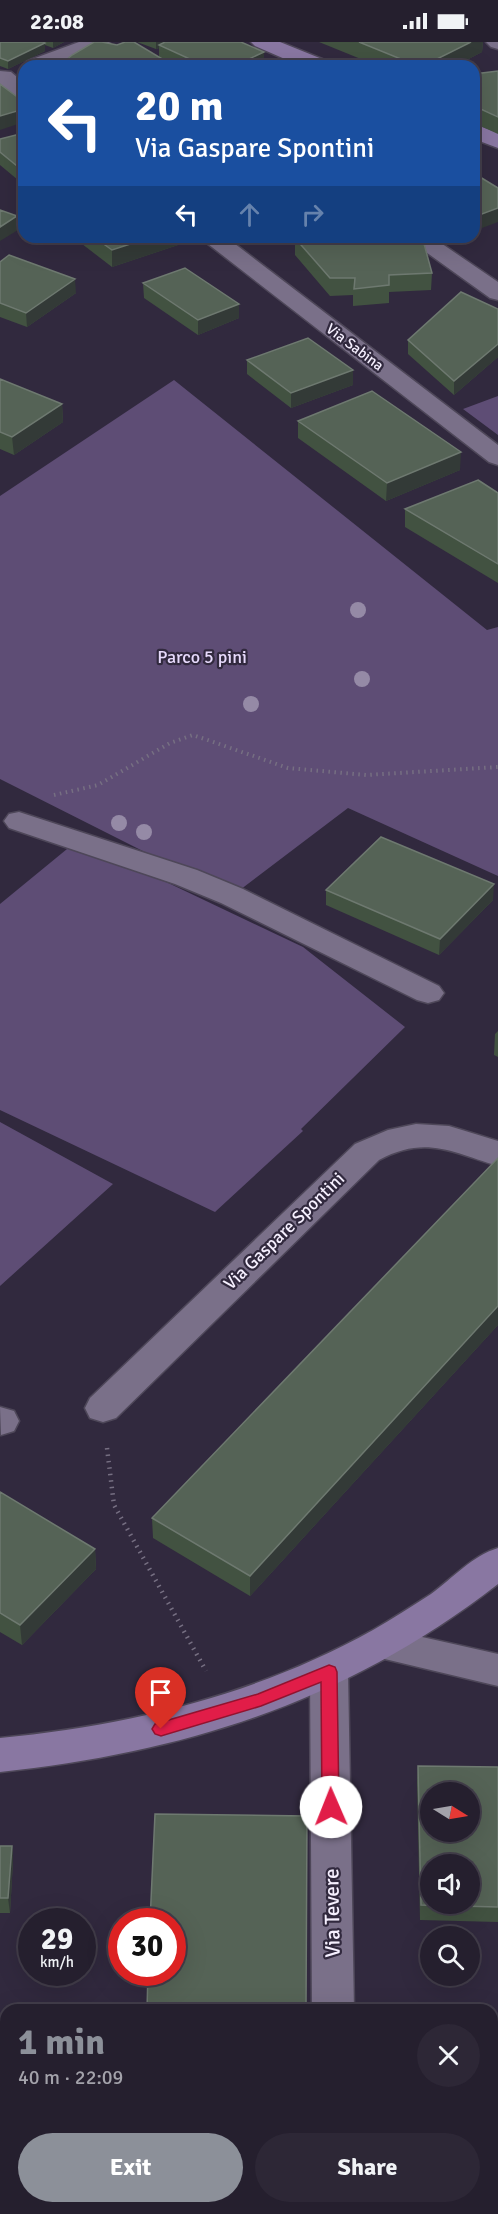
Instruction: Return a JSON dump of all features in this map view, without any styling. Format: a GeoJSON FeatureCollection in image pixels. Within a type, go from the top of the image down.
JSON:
{"type":"FeatureCollection","features":[{"type":"Feature","properties":{"kind":"main road"},"geometry":{"type":"LineString","coordinates":[[262,42],[306,60]]}},
{"type":"Feature","properties":{"kind":"main road"},"geometry":{"type":"LineString","coordinates":[[480,134],[498,141]]}},
{"type":"Feature","properties":{"kind":"main road"},"geometry":{"type":"LineString","coordinates":[[0,1755],[93,1743],[175,1726],[283,1692],[329,1672],[382,1644],[462,1592],[498,1563]]}},
{"type":"Feature","properties":{"kind":"street"},"geometry":{"type":"LineString","coordinates":[[51,60],[99,42]]}},
{"type":"Feature","properties":{"kind":"street"},"geometry":{"type":"LineString","coordinates":[[2,78],[18,72]]}},
{"type":"Feature","properties":{"kind":"street"},"geometry":{"type":"LineString","coordinates":[[2,78],[18,89]]}},
{"type":"Feature","properties":{"kind":"street","name":"Via Sabina"},"geometry":{"type":"LineString","coordinates":[[219,243],[498,457]]}},
{"type":"Feature","properties":{"kind":"street"},"geometry":{"type":"LineString","coordinates":[[426,243],[498,293]]}},
{"type":"Feature","properties":{"kind":"street"},"geometry":{"type":"LineString","coordinates":[[6,823],[186,877],[232,896],[428,993]]}},
{"type":"Feature","properties":{"kind":"street","name":"Via Gaspare Spontini"},"geometry":{"type":"LineString","coordinates":[[103,1408],[367,1152],[397,1137],[420,1134],[459,1139],[498,1154]]}},
{"type":"Feature","properties":{"kind":"street"},"geometry":{"type":"LineString","coordinates":[[382,1644],[498,1670]]}},
{"type":"Feature","properties":{"kind":"street","name":"Via Tevere"},"geometry":{"type":"LineString","coordinates":[[329,1672],[333,2004]]}},
{"type":"Feature","properties":{"kind":"path"},"geometry":{"type":"LineString","coordinates":[[44,797],[99,786],[170,743],[193,735],[288,768],[366,776],[498,768]]}},
{"type":"Feature","properties":{"kind":"path"},"geometry":{"type":"LineString","coordinates":[[103,1408],[114,1505],[211,1680]]}},
{"type":"Feature","properties":{"kind":"green space","name":"Parco 5 pini"},"geometry":{"type":"Polygon","coordinates":[[[174,380],[487,630],[498,627],[498,876],[348,808],[232,896],[0,779],[0,496],[174,380]]]}},
{"type":"Feature","properties":{"kind":"green space"},"geometry":{"type":"Polygon","coordinates":[[[498,396],[498,435],[463,409],[498,396]]]}},
{"type":"Feature","properties":{"kind":"green space"},"geometry":{"type":"Polygon","coordinates":[[[78,840],[303,947],[405,1027],[301,1129],[303,1131],[215,1212],[0,1110],[0,904],[78,840]]]}},
{"type":"Feature","properties":{"kind":"green space"},"geometry":{"type":"Polygon","coordinates":[[[0,1122],[113,1184],[0,1286],[0,1122]]]}},
{"type":"Feature","properties":{"kind":"building"},"geometry":{"type":"Polygon","coordinates":[[[0,42],[45,43],[8,61],[0,58],[0,42]]]}},
{"type":"Feature","properties":{"kind":"building"},"geometry":{"type":"Polygon","coordinates":[[[94,42],[117,45],[134,42],[164,60],[66,60],[94,42]]]}},
{"type":"Feature","properties":{"kind":"building"},"geometry":{"type":"Polygon","coordinates":[[[165,42],[241,42],[264,52],[247,60],[192,60],[159,45],[165,42]]]}},
{"type":"Feature","properties":{"kind":"building"},"geometry":{"type":"Polygon","coordinates":[[[359,42],[471,42],[435,60],[403,60],[359,42]]]}},
{"type":"Feature","properties":{"kind":"building"},"geometry":{"type":"Polygon","coordinates":[[[498,71],[498,117],[480,109],[480,73],[498,71]]]}},
{"type":"Feature","properties":{"kind":"building"},"geometry":{"type":"Polygon","coordinates":[[[0,84],[18,98],[18,111],[0,116],[0,84]]]}},
{"type":"Feature","properties":{"kind":"building"},"geometry":{"type":"Polygon","coordinates":[[[18,134],[18,166],[0,152],[0,139],[18,134]]]}},
{"type":"Feature","properties":{"kind":"building"},"geometry":{"type":"Polygon","coordinates":[[[480,177],[498,188],[498,208],[480,215],[480,177]]]}},
{"type":"Feature","properties":{"kind":"building"},"geometry":{"type":"Polygon","coordinates":[[[0,210],[17,216],[0,227],[0,210]]]}},
{"type":"Feature","properties":{"kind":"building"},"geometry":{"type":"Polygon","coordinates":[[[102,243],[134,243],[112,250],[102,243]]]}},
{"type":"Feature","properties":{"kind":"building"},"geometry":{"type":"Polygon","coordinates":[[[299,243],[424,243],[432,273],[389,275],[389,285],[354,289],[355,278],[330,278],[299,243]]]}},
{"type":"Feature","properties":{"kind":"building"},"geometry":{"type":"Polygon","coordinates":[[[9,255],[75,279],[26,313],[0,303],[0,262],[9,255]]]}},
{"type":"Feature","properties":{"kind":"building"},"geometry":{"type":"Polygon","coordinates":[[[185,268],[239,304],[198,320],[143,283],[185,268]]]}},
{"type":"Feature","properties":{"kind":"building"},"geometry":{"type":"Polygon","coordinates":[[[461,292],[498,309],[498,344],[454,381],[408,340],[461,292]]]}},
{"type":"Feature","properties":{"kind":"building"},"geometry":{"type":"Polygon","coordinates":[[[308,338],[353,370],[291,393],[247,360],[308,338]]]}},
{"type":"Feature","properties":{"kind":"building"},"geometry":{"type":"Polygon","coordinates":[[[0,379],[62,404],[12,437],[0,432],[0,379]]]}},
{"type":"Feature","properties":{"kind":"building"},"geometry":{"type":"Polygon","coordinates":[[[372,391],[461,452],[387,483],[298,421],[372,391]]]}},
{"type":"Feature","properties":{"kind":"building"},"geometry":{"type":"Polygon","coordinates":[[[478,480],[498,493],[498,564],[405,509],[478,480]]]}},
{"type":"Feature","properties":{"kind":"building"},"geometry":{"type":"Polygon","coordinates":[[[381,837],[494,884],[440,939],[326,890],[381,837]]]}},
{"type":"Feature","properties":{"kind":"building"},"geometry":{"type":"Polygon","coordinates":[[[498,1158],[498,1306],[250,1576],[152,1518],[498,1158]]]}},
{"type":"Feature","properties":{"kind":"building"},"geometry":{"type":"Polygon","coordinates":[[[0,1492],[95,1549],[20,1625],[0,1613],[0,1492]]]}},
{"type":"Feature","properties":{"kind":"building"},"geometry":{"type":"Polygon","coordinates":[[[418,1766],[498,1767],[498,1907],[480,1907],[480,1854],[420,1854],[420,1859],[418,1766]]]}},
{"type":"Feature","properties":{"kind":"building"},"geometry":{"type":"Polygon","coordinates":[[[155,1814],[307,1816],[306,2004],[147,2004],[148,1986],[186,1986],[186,1908],[151,1908],[155,1814]]]}},
{"type":"Feature","properties":{"kind":"building"},"geometry":{"type":"Polygon","coordinates":[[[0,1846],[12,1846],[8,1898],[0,1898],[0,1846]]]}},
{"type":"Feature","properties":{"kind":"route"},"geometry":{"type":"LineString","coordinates":[[161,1729],[261,1700],[329,1672],[331,1807]]}}]}
